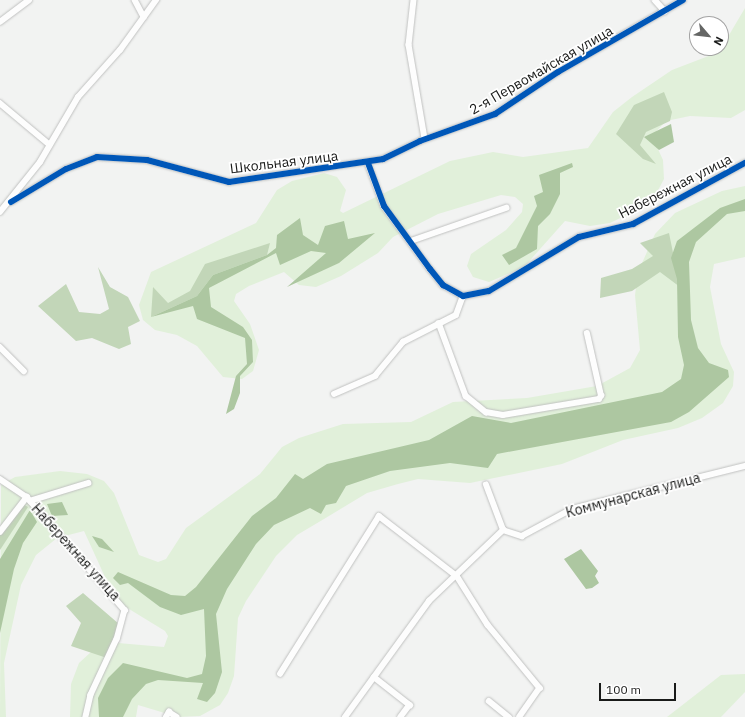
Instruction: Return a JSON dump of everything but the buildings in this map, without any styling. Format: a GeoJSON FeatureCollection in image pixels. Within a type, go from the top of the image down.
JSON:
{"type":"FeatureCollection","features":[{"type":"Feature","properties":{"kind":"street"},"geometry":{"type":"LineString","coordinates":[[0,22],[29,0]]}},
{"type":"Feature","properties":{"kind":"street"},"geometry":{"type":"LineString","coordinates":[[135,0],[144,17]]}},
{"type":"Feature","properties":{"kind":"street","name":"Школьная улица"},"geometry":{"type":"LineString","coordinates":[[11,202],[50,145],[78,97],[144,17],[156,0]]}},
{"type":"Feature","properties":{"kind":"street"},"geometry":{"type":"LineString","coordinates":[[414,0],[408,45],[425,139]]}},
{"type":"Feature","properties":{"kind":"street"},"geometry":{"type":"LineString","coordinates":[[655,0],[665,11]]}},
{"type":"Feature","properties":{"kind":"street","name":"2-я Первомайская улица"},"geometry":{"type":"LineString","coordinates":[[383,159],[425,139],[495,114],[558,72],[683,0]]}},
{"type":"Feature","properties":{"kind":"street"},"geometry":{"type":"LineString","coordinates":[[0,103],[50,145]]}},
{"type":"Feature","properties":{"kind":"street","name":"Школьная улица"},"geometry":{"type":"LineString","coordinates":[[0,212],[11,202],[66,169],[97,156],[147,160],[229,182],[368,163],[383,159]]}},
{"type":"Feature","properties":{"kind":"street"},"geometry":{"type":"LineString","coordinates":[[334,394],[375,376],[403,342],[456,315],[463,296],[443,285],[384,206],[368,163]]}},
{"type":"Feature","properties":{"kind":"street","name":"Набережная улица"},"geometry":{"type":"LineString","coordinates":[[463,296],[489,291],[579,237],[633,224],[745,163]]}},
{"type":"Feature","properties":{"kind":"street"},"geometry":{"type":"LineString","coordinates":[[411,241],[506,208]]}},
{"type":"Feature","properties":{"kind":"street"},"geometry":{"type":"LineString","coordinates":[[439,323],[466,396],[486,412],[503,415],[599,399],[602,396],[587,334]]}},
{"type":"Feature","properties":{"kind":"street"},"geometry":{"type":"LineString","coordinates":[[0,347],[24,371]]}},
{"type":"Feature","properties":{"kind":"street","name":"Коммунарская улица"},"geometry":{"type":"LineString","coordinates":[[503,530],[522,536],[572,509],[745,466]]}},
{"type":"Feature","properties":{"kind":"street"},"geometry":{"type":"LineString","coordinates":[[0,479],[28,499],[88,483]]}},
{"type":"Feature","properties":{"kind":"street"},"geometry":{"type":"LineString","coordinates":[[344,717],[429,601],[457,576],[503,530],[486,485]]}},
{"type":"Feature","properties":{"kind":"street","name":"Набережная улица"},"geometry":{"type":"LineString","coordinates":[[0,532],[28,499],[125,610],[117,639],[91,695],[86,717]]}},
{"type":"Feature","properties":{"kind":"street"},"geometry":{"type":"LineString","coordinates":[[280,674],[379,516],[457,576],[488,626],[540,688],[520,717]]}},
{"type":"Feature","properties":{"kind":"street"},"geometry":{"type":"LineString","coordinates":[[374,677],[410,705],[401,717]]}},
{"type":"Feature","properties":{"kind":"street"},"geometry":{"type":"LineString","coordinates":[[490,701],[509,717]]}},
{"type":"Feature","properties":{"kind":"street"},"geometry":{"type":"LineString","coordinates":[[166,717],[169,712],[177,717]]}},
{"type":"Feature","properties":{"kind":"shaded area"},"geometry":{"type":"Polygon","coordinates":[[[745,8],[745,110],[731,118],[690,116],[666,121],[652,136],[663,160],[664,179],[655,196],[637,210],[610,223],[590,226],[565,221],[524,267],[489,282],[473,277],[467,266],[471,254],[506,230],[522,212],[523,204],[515,197],[501,195],[438,214],[393,237],[378,253],[341,276],[316,287],[299,285],[284,272],[249,286],[236,294],[234,301],[250,324],[259,350],[253,371],[242,379],[223,377],[197,346],[177,335],[155,330],[143,320],[139,305],[151,272],[256,223],[277,190],[292,181],[324,173],[337,177],[346,190],[340,211],[343,213],[450,161],[493,152],[523,157],[588,148],[613,112],[632,97],[672,70],[709,56],[729,56],[729,35],[745,8]]]}},
{"type":"Feature","properties":{"kind":"shaded area"},"geometry":{"type":"Polygon","coordinates":[[[664,92],[672,112],[670,121],[646,132],[640,145],[656,164],[643,159],[616,134],[634,105],[664,92]]]}},
{"type":"Feature","properties":{"kind":"shaded area"},"geometry":{"type":"Polygon","coordinates":[[[671,124],[674,142],[659,150],[644,137],[671,124]]]}},
{"type":"Feature","properties":{"kind":"shaded area"},"geometry":{"type":"Polygon","coordinates":[[[572,163],[573,167],[560,173],[560,194],[550,214],[538,226],[537,249],[509,265],[502,255],[516,248],[537,206],[534,196],[543,192],[539,175],[572,163]]]}},
{"type":"Feature","properties":{"kind":"shaded area"},"geometry":{"type":"Polygon","coordinates":[[[745,186],[745,257],[714,264],[710,287],[721,344],[734,372],[733,386],[723,403],[702,418],[678,428],[623,440],[562,464],[470,483],[418,479],[367,493],[297,535],[276,556],[246,601],[238,618],[234,676],[228,693],[220,705],[200,716],[178,717],[138,705],[136,717],[70,717],[71,684],[79,663],[91,652],[118,643],[164,647],[168,636],[165,631],[116,601],[84,531],[57,538],[36,555],[21,585],[4,663],[6,717],[0,717],[1,485],[15,477],[60,471],[87,474],[104,481],[114,493],[139,555],[158,562],[166,559],[186,528],[260,474],[282,447],[299,438],[343,424],[411,422],[453,402],[527,398],[597,386],[630,368],[640,350],[635,295],[638,272],[655,234],[675,213],[722,191],[745,186]]]}},
{"type":"Feature","properties":{"kind":"shaded area"},"geometry":{"type":"Polygon","coordinates":[[[745,199],[745,211],[727,214],[696,242],[689,262],[691,320],[698,348],[709,363],[728,370],[729,377],[689,412],[671,422],[497,454],[488,468],[450,463],[390,471],[346,486],[336,503],[326,505],[321,514],[310,508],[274,525],[256,544],[227,589],[216,614],[222,672],[215,693],[207,702],[197,699],[203,683],[158,680],[146,684],[132,699],[123,717],[99,717],[98,698],[108,678],[123,663],[187,678],[202,674],[206,656],[204,609],[181,615],[160,607],[128,583],[120,585],[113,578],[118,572],[171,595],[185,596],[196,587],[252,516],[276,498],[295,474],[303,479],[327,464],[429,440],[472,416],[511,423],[662,392],[681,379],[684,365],[678,337],[677,279],[671,258],[677,241],[720,208],[745,199]]]}},
{"type":"Feature","properties":{"kind":"shaded area"},"geometry":{"type":"Polygon","coordinates":[[[300,218],[303,235],[318,245],[325,226],[344,221],[348,239],[375,233],[339,263],[287,287],[326,253],[311,251],[280,265],[276,253],[209,288],[211,307],[243,327],[252,340],[253,362],[240,376],[240,393],[234,409],[226,414],[236,376],[247,364],[245,338],[197,319],[193,306],[151,317],[197,296],[213,275],[267,255],[276,248],[277,235],[300,218]]]}},
{"type":"Feature","properties":{"kind":"shaded area"},"geometry":{"type":"Polygon","coordinates":[[[669,233],[680,287],[660,272],[632,291],[600,298],[601,278],[632,269],[653,256],[640,243],[669,233]]]}},
{"type":"Feature","properties":{"kind":"shaded area"},"geometry":{"type":"Polygon","coordinates":[[[270,243],[267,255],[213,275],[197,296],[151,317],[153,287],[168,303],[190,291],[205,264],[270,243]]]}},
{"type":"Feature","properties":{"kind":"shaded area"},"geometry":{"type":"Polygon","coordinates":[[[98,267],[110,287],[128,297],[140,321],[128,327],[131,344],[119,349],[92,338],[76,341],[38,306],[66,284],[79,312],[100,314],[109,309],[98,267]]]}},
{"type":"Feature","properties":{"kind":"shaded area"},"geometry":{"type":"Polygon","coordinates":[[[62,502],[68,515],[52,516],[47,504],[62,502]]]}},
{"type":"Feature","properties":{"kind":"shaded area"},"geometry":{"type":"Polygon","coordinates":[[[23,504],[28,507],[0,550],[0,535],[23,504]]]}},
{"type":"Feature","properties":{"kind":"shaded area"},"geometry":{"type":"Polygon","coordinates":[[[30,510],[37,522],[23,543],[14,569],[0,633],[0,559],[30,510]]]}},
{"type":"Feature","properties":{"kind":"shaded area"},"geometry":{"type":"Polygon","coordinates":[[[92,536],[102,539],[114,552],[99,547],[92,536]]]}},
{"type":"Feature","properties":{"kind":"shaded area"},"geometry":{"type":"Polygon","coordinates":[[[581,549],[598,571],[595,576],[599,583],[592,588],[586,589],[564,559],[581,549]]]}},
{"type":"Feature","properties":{"kind":"shaded area"},"geometry":{"type":"Polygon","coordinates":[[[83,593],[119,624],[107,658],[71,646],[81,623],[66,606],[83,593]]]}},
{"type":"Feature","properties":{"kind":"shaded area"},"geometry":{"type":"Polygon","coordinates":[[[745,674],[745,692],[721,717],[667,717],[721,675],[745,674]]]}},
{"type":"Feature","properties":{"kind":"cycle path"},"geometry":{"type":"LineString","coordinates":[[11,202],[66,169],[97,157],[147,160],[229,182],[383,159],[420,141],[495,114],[558,72],[683,0]]}},
{"type":"Feature","properties":{"kind":"cycle path"},"geometry":{"type":"LineString","coordinates":[[368,163],[384,206],[443,285],[463,296],[489,291],[579,237],[633,224],[745,163]]}}]}
